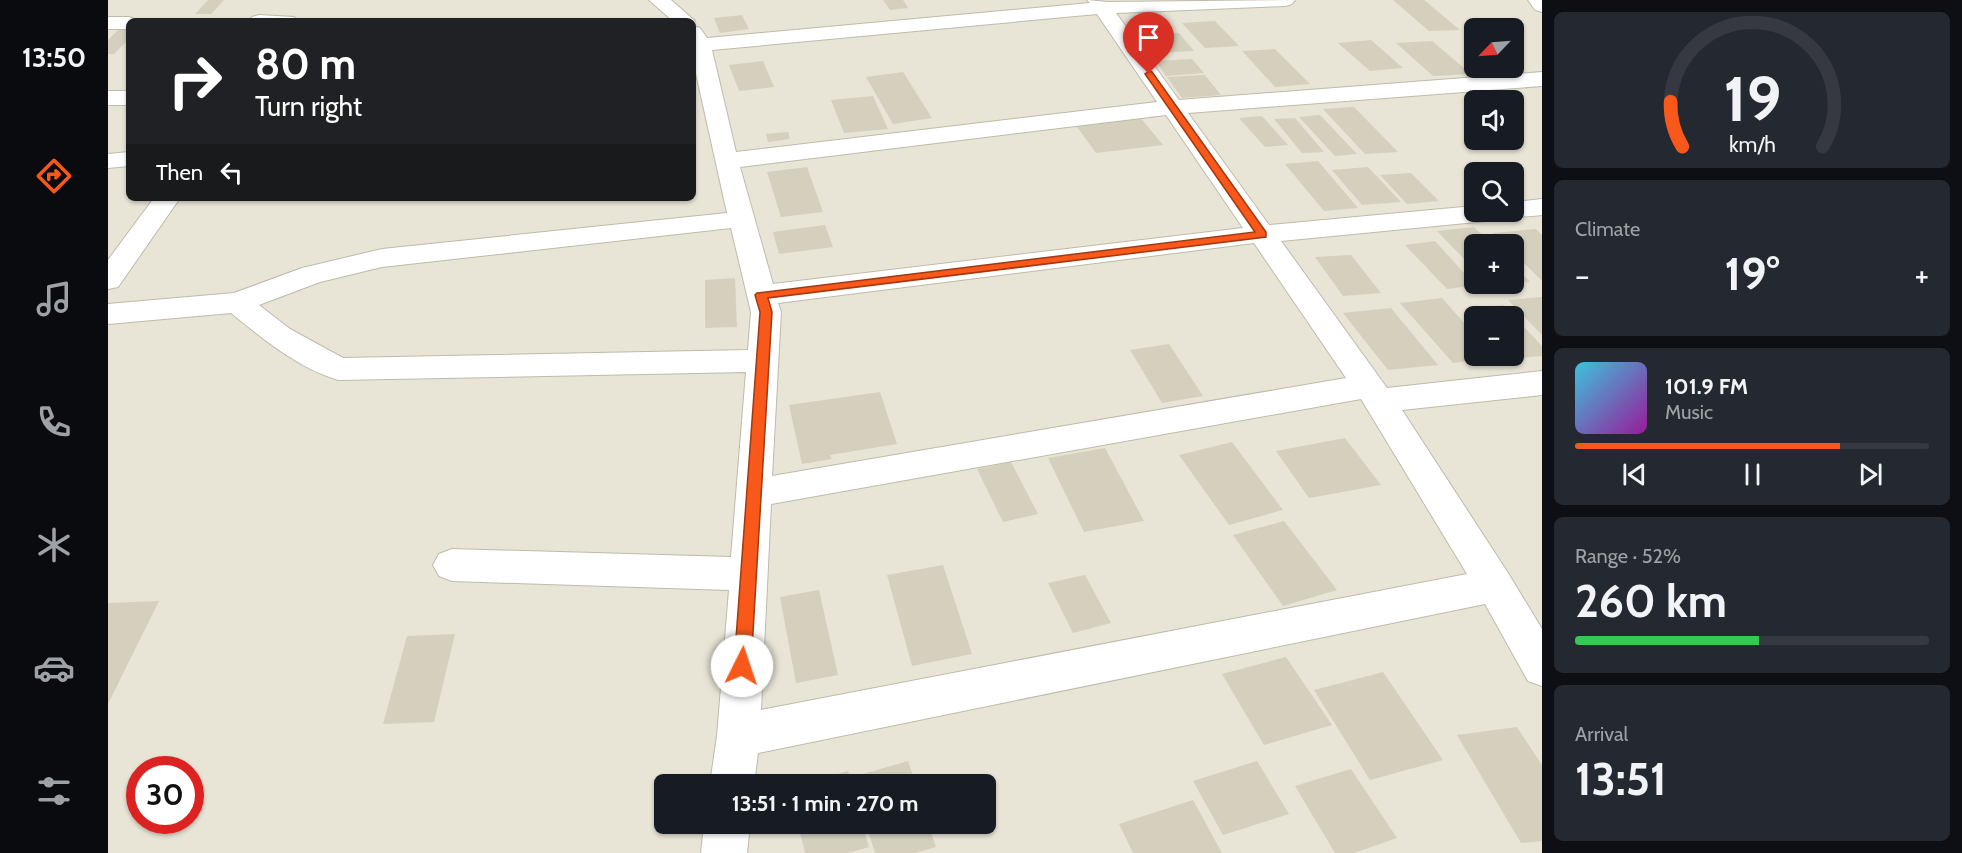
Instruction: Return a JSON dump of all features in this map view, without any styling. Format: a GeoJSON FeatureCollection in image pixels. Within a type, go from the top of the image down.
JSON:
{"type":"FeatureCollection","features":[{"type":"Feature","properties":{"kind":"street"},"geometry":{"type":"LineString","coordinates":[[288,18],[294,0]]}},
{"type":"Feature","properties":{"kind":"street"},"geometry":{"type":"LineString","coordinates":[[659,0],[676,18]]}},
{"type":"Feature","properties":{"kind":"street"},"geometry":{"type":"LineString","coordinates":[[696,36],[1100,4],[1285,0]]}},
{"type":"Feature","properties":{"kind":"street"},"geometry":{"type":"LineString","coordinates":[[1538,0],[1542,6]]}},
{"type":"Feature","properties":{"kind":"street"},"geometry":{"type":"LineString","coordinates":[[1100,4],[1374,393],[1495,585],[1542,667]]}},
{"type":"Feature","properties":{"kind":"street"},"geometry":{"type":"LineString","coordinates":[[108,23],[126,23]]}},
{"type":"Feature","properties":{"kind":"street"},"geometry":{"type":"LineString","coordinates":[[696,57],[705,119],[726,161],[766,312],[738,736],[733,774]]}},
{"type":"Feature","properties":{"kind":"street"},"geometry":{"type":"LineString","coordinates":[[726,161],[1172,107],[1542,79]]}},
{"type":"Feature","properties":{"kind":"street"},"geometry":{"type":"LineString","coordinates":[[108,98],[126,98]]}},
{"type":"Feature","properties":{"kind":"street"},"geometry":{"type":"LineString","coordinates":[[108,160],[126,159]]}},
{"type":"Feature","properties":{"kind":"street"},"geometry":{"type":"LineString","coordinates":[[108,280],[165,201]]}},
{"type":"Feature","properties":{"kind":"street"},"geometry":{"type":"LineString","coordinates":[[1524,209],[1542,207]]}},
{"type":"Feature","properties":{"kind":"street"},"geometry":{"type":"LineString","coordinates":[[761,295],[1262,234],[1464,215]]}},
{"type":"Feature","properties":{"kind":"street"},"geometry":{"type":"LineString","coordinates":[[108,315],[237,303],[312,275],[382,258],[742,219]]}},
{"type":"Feature","properties":{"kind":"street"},"geometry":{"type":"LineString","coordinates":[[237,303],[279,336],[338,369],[763,361]]}},
{"type":"Feature","properties":{"kind":"street"},"geometry":{"type":"LineString","coordinates":[[754,492],[1374,393],[1542,383]]}},
{"type":"Feature","properties":{"kind":"street"},"geometry":{"type":"LineString","coordinates":[[452,565],[748,574]]}},
{"type":"Feature","properties":{"kind":"street"},"geometry":{"type":"LineString","coordinates":[[738,736],[1495,585]]}},
{"type":"Feature","properties":{"kind":"street"},"geometry":{"type":"LineString","coordinates":[[724,853],[726,834]]}},
{"type":"Feature","properties":{"kind":"shaded area"},"geometry":{"type":"Polygon","coordinates":[[[108,0],[1542,0],[1542,853],[108,853],[108,0]]]}},
{"type":"Feature","properties":{"kind":"building"},"geometry":{"type":"Polygon","coordinates":[[[208,0],[224,0],[211,14],[195,14],[208,0]]]}},
{"type":"Feature","properties":{"kind":"building"},"geometry":{"type":"Polygon","coordinates":[[[883,0],[903,0],[908,8],[890,10],[883,0]]]}},
{"type":"Feature","properties":{"kind":"building"},"geometry":{"type":"Polygon","coordinates":[[[1393,0],[1424,0],[1460,30],[1429,31],[1393,0]]]}},
{"type":"Feature","properties":{"kind":"building"},"geometry":{"type":"Polygon","coordinates":[[[742,15],[749,29],[720,33],[714,18],[742,15]]]}},
{"type":"Feature","properties":{"kind":"building"},"geometry":{"type":"Polygon","coordinates":[[[1215,21],[1239,46],[1205,48],[1182,23],[1215,21]]]}},
{"type":"Feature","properties":{"kind":"building"},"geometry":{"type":"Polygon","coordinates":[[[123,25],[126,25],[126,42],[114,54],[108,54],[108,40],[123,25]]]}},
{"type":"Feature","properties":{"kind":"building"},"geometry":{"type":"Polygon","coordinates":[[[1179,33],[1194,51],[1156,53],[1143,35],[1179,33]]]}},
{"type":"Feature","properties":{"kind":"building"},"geometry":{"type":"Polygon","coordinates":[[[1371,40],[1403,68],[1370,71],[1338,43],[1371,40]]]}},
{"type":"Feature","properties":{"kind":"building"},"geometry":{"type":"Polygon","coordinates":[[[1432,41],[1464,68],[1464,74],[1433,76],[1396,43],[1432,41]]]}},
{"type":"Feature","properties":{"kind":"building"},"geometry":{"type":"Polygon","coordinates":[[[1275,49],[1310,84],[1275,87],[1242,51],[1275,49]]]}},
{"type":"Feature","properties":{"kind":"building"},"geometry":{"type":"Polygon","coordinates":[[[1192,59],[1204,73],[1166,76],[1156,61],[1192,59]]]}},
{"type":"Feature","properties":{"kind":"building"},"geometry":{"type":"Polygon","coordinates":[[[763,61],[774,87],[739,91],[729,65],[763,61]]]}},
{"type":"Feature","properties":{"kind":"building"},"geometry":{"type":"Polygon","coordinates":[[[903,72],[932,118],[893,124],[866,77],[903,72]]]}},
{"type":"Feature","properties":{"kind":"building"},"geometry":{"type":"Polygon","coordinates":[[[1205,75],[1221,95],[1182,98],[1167,77],[1205,75]]]}},
{"type":"Feature","properties":{"kind":"building"},"geometry":{"type":"Polygon","coordinates":[[[873,96],[888,129],[844,133],[831,100],[873,96]]]}},
{"type":"Feature","properties":{"kind":"building"},"geometry":{"type":"Polygon","coordinates":[[[1354,107],[1398,152],[1365,154],[1323,109],[1354,107]]]}},
{"type":"Feature","properties":{"kind":"building"},"geometry":{"type":"Polygon","coordinates":[[[1320,115],[1357,154],[1335,156],[1299,117],[1320,115]]]}},
{"type":"Feature","properties":{"kind":"building"},"geometry":{"type":"Polygon","coordinates":[[[1139,116],[1163,145],[1096,153],[1075,124],[1139,116]]]}},
{"type":"Feature","properties":{"kind":"building"},"geometry":{"type":"Polygon","coordinates":[[[1262,116],[1288,145],[1265,147],[1239,118],[1262,116]]]}},
{"type":"Feature","properties":{"kind":"building"},"geometry":{"type":"Polygon","coordinates":[[[1295,118],[1324,152],[1302,153],[1274,119],[1295,118]]]}},
{"type":"Feature","properties":{"kind":"building"},"geometry":{"type":"Polygon","coordinates":[[[788,132],[790,139],[768,142],[766,134],[788,132]]]}},
{"type":"Feature","properties":{"kind":"building"},"geometry":{"type":"Polygon","coordinates":[[[1318,161],[1358,208],[1324,211],[1285,164],[1318,161]]]}},
{"type":"Feature","properties":{"kind":"building"},"geometry":{"type":"Polygon","coordinates":[[[807,167],[823,212],[781,217],[767,172],[807,167]]]}},
{"type":"Feature","properties":{"kind":"building"},"geometry":{"type":"Polygon","coordinates":[[[1368,167],[1401,202],[1362,205],[1332,170],[1368,167]]]}},
{"type":"Feature","properties":{"kind":"building"},"geometry":{"type":"Polygon","coordinates":[[[1411,173],[1439,201],[1407,204],[1380,175],[1411,173]]]}},
{"type":"Feature","properties":{"kind":"building"},"geometry":{"type":"Polygon","coordinates":[[[825,225],[833,247],[779,254],[773,232],[825,225]]]}},
{"type":"Feature","properties":{"kind":"building"},"geometry":{"type":"Polygon","coordinates":[[[1474,227],[1481,234],[1464,234],[1464,259],[1437,231],[1474,227]]]}},
{"type":"Feature","properties":{"kind":"building"},"geometry":{"type":"Polygon","coordinates":[[[1536,229],[1542,235],[1542,281],[1524,263],[1524,234],[1493,233],[1536,229]]]}},
{"type":"Feature","properties":{"kind":"building"},"geometry":{"type":"Polygon","coordinates":[[[1435,241],[1464,273],[1464,287],[1447,289],[1405,245],[1435,241]]]}},
{"type":"Feature","properties":{"kind":"building"},"geometry":{"type":"Polygon","coordinates":[[[1351,255],[1381,293],[1343,296],[1315,257],[1351,255]]]}},
{"type":"Feature","properties":{"kind":"building"},"geometry":{"type":"Polygon","coordinates":[[[735,278],[737,327],[705,328],[705,280],[735,278]]]}},
{"type":"Feature","properties":{"kind":"building"},"geometry":{"type":"Polygon","coordinates":[[[1542,297],[1542,335],[1524,316],[1524,306],[1514,306],[1508,300],[1542,297]]]}},
{"type":"Feature","properties":{"kind":"building"},"geometry":{"type":"Polygon","coordinates":[[[1442,298],[1464,323],[1464,362],[1453,363],[1400,303],[1442,298]]]}},
{"type":"Feature","properties":{"kind":"building"},"geometry":{"type":"Polygon","coordinates":[[[1391,308],[1438,365],[1388,370],[1343,313],[1391,308]]]}},
{"type":"Feature","properties":{"kind":"building"},"geometry":{"type":"Polygon","coordinates":[[[1524,327],[1542,346],[1542,356],[1524,358],[1524,327]]]}},
{"type":"Feature","properties":{"kind":"building"},"geometry":{"type":"Polygon","coordinates":[[[1169,344],[1203,396],[1162,403],[1130,350],[1169,344]]]}},
{"type":"Feature","properties":{"kind":"building"},"geometry":{"type":"Polygon","coordinates":[[[880,392],[897,444],[830,455],[832,459],[802,464],[789,405],[880,392]]]}},
{"type":"Feature","properties":{"kind":"building"},"geometry":{"type":"Polygon","coordinates":[[[1345,438],[1381,485],[1309,498],[1276,451],[1345,438]]]}},
{"type":"Feature","properties":{"kind":"building"},"geometry":{"type":"Polygon","coordinates":[[[1232,442],[1283,510],[1229,525],[1179,455],[1232,442]]]}},
{"type":"Feature","properties":{"kind":"building"},"geometry":{"type":"Polygon","coordinates":[[[1105,448],[1144,521],[1084,532],[1048,458],[1105,448]]]}},
{"type":"Feature","properties":{"kind":"building"},"geometry":{"type":"Polygon","coordinates":[[[1011,462],[1038,514],[1003,522],[977,469],[1011,462]]]}},
{"type":"Feature","properties":{"kind":"building"},"geometry":{"type":"Polygon","coordinates":[[[1284,521],[1337,590],[1283,606],[1233,535],[1284,521]]]}},
{"type":"Feature","properties":{"kind":"building"},"geometry":{"type":"Polygon","coordinates":[[[943,565],[972,654],[912,666],[887,575],[943,565]]]}},
{"type":"Feature","properties":{"kind":"building"},"geometry":{"type":"Polygon","coordinates":[[[1085,575],[1111,623],[1073,633],[1048,583],[1085,575]]]}},
{"type":"Feature","properties":{"kind":"building"},"geometry":{"type":"Polygon","coordinates":[[[819,590],[838,675],[796,683],[780,597],[819,590]]]}},
{"type":"Feature","properties":{"kind":"building"},"geometry":{"type":"Polygon","coordinates":[[[159,601],[108,704],[108,603],[159,601]]]}},
{"type":"Feature","properties":{"kind":"building"},"geometry":{"type":"Polygon","coordinates":[[[455,634],[434,722],[383,724],[407,636],[455,634]]]}},
{"type":"Feature","properties":{"kind":"building"},"geometry":{"type":"Polygon","coordinates":[[[1286,657],[1332,725],[1264,745],[1222,674],[1286,657]]]}},
{"type":"Feature","properties":{"kind":"building"},"geometry":{"type":"Polygon","coordinates":[[[1383,672],[1443,760],[1370,780],[1314,690],[1383,672]]]}},
{"type":"Feature","properties":{"kind":"building"},"geometry":{"type":"Polygon","coordinates":[[[1517,727],[1542,765],[1542,841],[1521,843],[1457,735],[1517,727]]]}},
{"type":"Feature","properties":{"kind":"building"},"geometry":{"type":"Polygon","coordinates":[[[908,761],[913,774],[863,774],[908,761]]]}},
{"type":"Feature","properties":{"kind":"building"},"geometry":{"type":"Polygon","coordinates":[[[1257,761],[1289,814],[1223,835],[1193,781],[1257,761]]]}},
{"type":"Feature","properties":{"kind":"building"},"geometry":{"type":"Polygon","coordinates":[[[1351,769],[1397,838],[1354,853],[1335,853],[1295,786],[1351,769]]]}},
{"type":"Feature","properties":{"kind":"building"},"geometry":{"type":"Polygon","coordinates":[[[1193,800],[1222,853],[1133,853],[1119,824],[1193,800]]]}},
{"type":"Feature","properties":{"kind":"building"},"geometry":{"type":"Polygon","coordinates":[[[800,834],[865,834],[869,847],[848,853],[805,853],[800,834]]]}},
{"type":"Feature","properties":{"kind":"building"},"geometry":{"type":"Polygon","coordinates":[[[869,834],[931,834],[936,847],[915,853],[875,853],[869,834]]]}},
{"type":"Feature","properties":{"kind":"route"},"geometry":{"type":"LineString","coordinates":[[742,666],[766,312],[761,295],[1262,234],[1149,74]]}}]}
